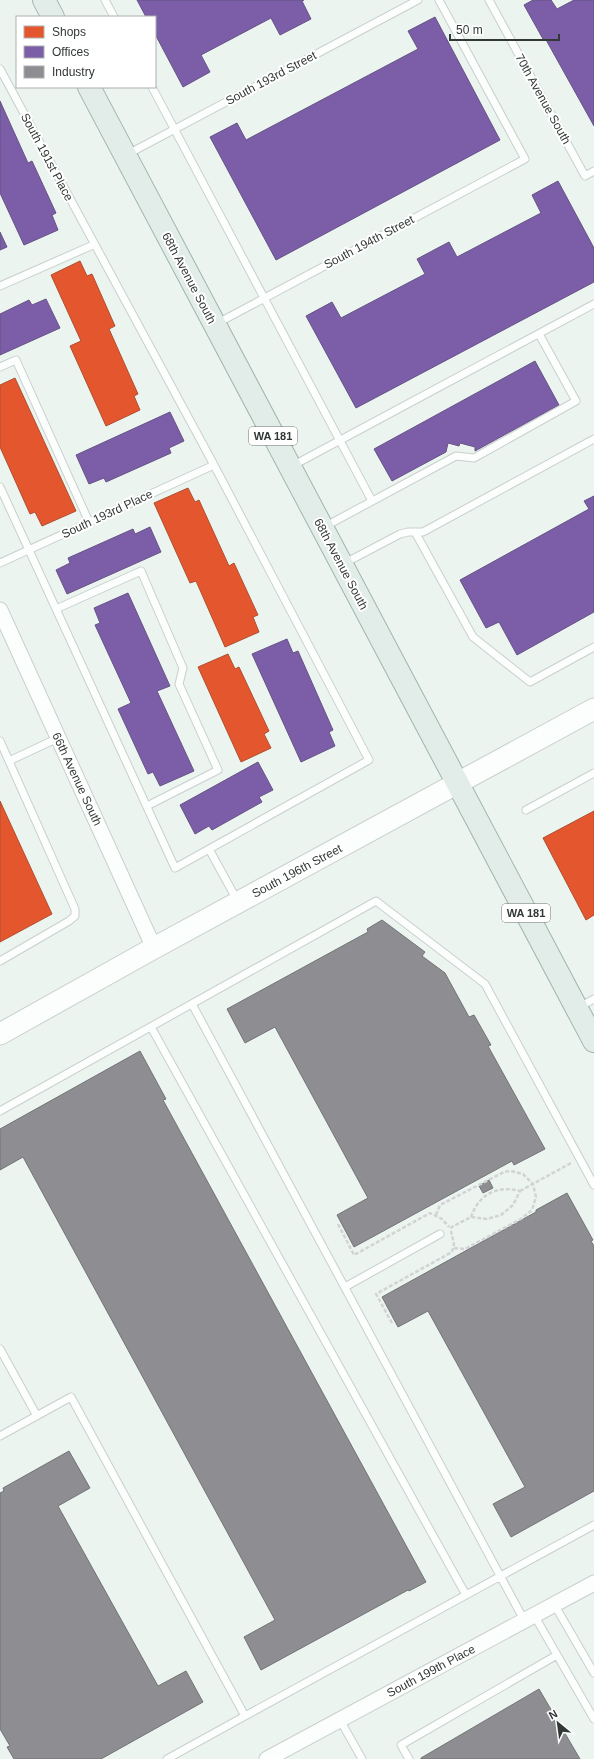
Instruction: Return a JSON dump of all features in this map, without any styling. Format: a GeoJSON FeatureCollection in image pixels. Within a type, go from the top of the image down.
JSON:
{"type":"FeatureCollection","features":[{"type":"Feature","properties":{"kind":"main road"},"geometry":{"type":"LineString","coordinates":[[44,0],[52,16]]}},
{"type":"Feature","properties":{"kind":"main road","name":"68th Avenue South"},"geometry":{"type":"LineString","coordinates":[[90,88],[124,156],[458,784],[585,1004],[594,1041]]}},
{"type":"Feature","properties":{"kind":"main road","name":"South 196th Street"},"geometry":{"type":"LineString","coordinates":[[0,1034],[154,948],[594,709]]}},
{"type":"Feature","properties":{"kind":"street","name":"66th Avenue South"},"geometry":{"type":"LineString","coordinates":[[0,610],[154,948]]}},
{"type":"Feature","properties":{"kind":"street","name":"South 199th Place"},"geometry":{"type":"LineString","coordinates":[[267,1759],[594,1582]]}},
{"type":"Feature","properties":{"kind":"lane"},"geometry":{"type":"LineString","coordinates":[[105,0],[113,16]]}},
{"type":"Feature","properties":{"kind":"lane","name":"South 193rd Street"},"geometry":{"type":"LineString","coordinates":[[124,156],[418,0]]}},
{"type":"Feature","properties":{"kind":"lane","name":"South 194th Street"},"geometry":{"type":"LineString","coordinates":[[214,325],[525,159],[439,0]]}},
{"type":"Feature","properties":{"kind":"lane","name":"70th Avenue South"},"geometry":{"type":"LineString","coordinates":[[489,0],[585,176],[594,171]]}},
{"type":"Feature","properties":{"kind":"lane","name":"South 191st Place"},"geometry":{"type":"LineString","coordinates":[[0,69],[93,245],[214,465],[369,760],[209,849]]}},
{"type":"Feature","properties":{"kind":"lane"},"geometry":{"type":"LineString","coordinates":[[153,88],[372,501]]}},
{"type":"Feature","properties":{"kind":"lane"},"geometry":{"type":"LineString","coordinates":[[0,286],[93,245]]}},
{"type":"Feature","properties":{"kind":"lane"},"geometry":{"type":"LineString","coordinates":[[290,468],[594,304]]}},
{"type":"Feature","properties":{"kind":"lane"},"geometry":{"type":"LineString","coordinates":[[322,528],[456,456],[474,458],[576,401],[539,334]]}},
{"type":"Feature","properties":{"kind":"lane"},"geometry":{"type":"LineString","coordinates":[[0,367],[16,360],[89,522]]}},
{"type":"Feature","properties":{"kind":"lane"},"geometry":{"type":"LineString","coordinates":[[341,565],[400,534],[423,532],[594,439]]}},
{"type":"Feature","properties":{"kind":"lane","name":"South 193rd Place"},"geometry":{"type":"LineString","coordinates":[[0,563],[214,465]]}},
{"type":"Feature","properties":{"kind":"lane"},"geometry":{"type":"LineString","coordinates":[[0,487],[175,868],[209,849],[238,903]]}},
{"type":"Feature","properties":{"kind":"lane"},"geometry":{"type":"LineString","coordinates":[[415,532],[473,637],[530,682],[594,647]]}},
{"type":"Feature","properties":{"kind":"lane"},"geometry":{"type":"LineString","coordinates":[[56,609],[141,570],[183,668],[178,684],[218,770],[147,806]]}},
{"type":"Feature","properties":{"kind":"lane"},"geometry":{"type":"LineString","coordinates":[[9,761],[58,738]]}},
{"type":"Feature","properties":{"kind":"lane"},"geometry":{"type":"LineString","coordinates":[[0,741],[75,909],[75,916],[69,921],[0,961]]}},
{"type":"Feature","properties":{"kind":"lane"},"geometry":{"type":"LineString","coordinates":[[526,810],[594,773]]}},
{"type":"Feature","properties":{"kind":"lane"},"geometry":{"type":"LineString","coordinates":[[0,1111],[376,901],[485,984],[594,1185]]}},
{"type":"Feature","properties":{"kind":"lane"},"geometry":{"type":"LineString","coordinates":[[192,1004],[500,1576],[557,1655],[594,1719]]}},
{"type":"Feature","properties":{"kind":"lane"},"geometry":{"type":"LineString","coordinates":[[151,1027],[466,1595]]}},
{"type":"Feature","properties":{"kind":"lane"},"geometry":{"type":"LineString","coordinates":[[345,1288],[440,1234]]}},
{"type":"Feature","properties":{"kind":"lane"},"geometry":{"type":"LineString","coordinates":[[0,1349],[37,1416]]}},
{"type":"Feature","properties":{"kind":"lane"},"geometry":{"type":"LineString","coordinates":[[0,1436],[70,1397],[245,1716]]}},
{"type":"Feature","properties":{"kind":"lane"},"geometry":{"type":"LineString","coordinates":[[167,1759],[594,1524]]}},
{"type":"Feature","properties":{"kind":"lane"},"geometry":{"type":"LineString","coordinates":[[554,1604],[594,1673]]}},
{"type":"Feature","properties":{"kind":"lane"},"geometry":{"type":"LineString","coordinates":[[409,1759],[401,1745],[557,1655]]}},
{"type":"Feature","properties":{"kind":"lane"},"geometry":{"type":"LineString","coordinates":[[340,1720],[362,1759]]}},
{"type":"Feature","properties":{"kind":"path"},"geometry":{"type":"LineString","coordinates":[[450,1228],[471,1217],[486,1219],[501,1215],[514,1205],[520,1191],[580,1158]]}},
{"type":"Feature","properties":{"kind":"path"},"geometry":{"type":"LineString","coordinates":[[436,1215],[440,1205],[504,1172],[511,1171],[523,1174],[533,1184],[536,1197],[532,1210],[527,1215],[464,1250],[453,1248]]}},
{"type":"Feature","properties":{"kind":"path"},"geometry":{"type":"LineString","coordinates":[[471,1217],[478,1202],[491,1192],[506,1188],[520,1191]]}},
{"type":"Feature","properties":{"kind":"building: Shops"},"geometry":{"type":"Polygon","coordinates":[[[80,261],[87,276],[92,274],[115,326],[109,329],[138,394],[134,396],[140,410],[106,426],[70,346],[81,341],[51,275],[80,261]]]}},
{"type":"Feature","properties":{"kind":"building: Shops"},"geometry":{"type":"Polygon","coordinates":[[[15,378],[76,511],[42,526],[35,512],[30,514],[0,447],[0,385],[15,378]]]}},
{"type":"Feature","properties":{"kind":"building: Shops"},"geometry":{"type":"Polygon","coordinates":[[[188,488],[195,502],[199,500],[229,566],[234,563],[258,615],[253,617],[259,632],[225,647],[196,581],[190,583],[154,503],[188,488]]]}},
{"type":"Feature","properties":{"kind":"building: Shops"},"geometry":{"type":"Polygon","coordinates":[[[228,654],[235,669],[239,667],[269,731],[264,734],[271,748],[241,762],[198,667],[228,654]]]}},
{"type":"Feature","properties":{"kind":"building: Shops"},"geometry":{"type":"Polygon","coordinates":[[[0,801],[52,914],[0,942],[0,801]]]}},
{"type":"Feature","properties":{"kind":"building: Shops"},"geometry":{"type":"Polygon","coordinates":[[[594,811],[594,915],[586,920],[543,838],[594,811]]]}},
{"type":"Feature","properties":{"kind":"building: Offices"},"geometry":{"type":"Polygon","coordinates":[[[137,0],[304,0],[302,1],[311,19],[280,35],[271,18],[201,55],[210,72],[183,87],[156,36],[156,16],[145,16],[137,0]]]}},
{"type":"Feature","properties":{"kind":"building: Offices"},"geometry":{"type":"Polygon","coordinates":[[[533,0],[551,0],[557,9],[574,0],[594,0],[594,126],[545,38],[543,39],[524,5],[533,0]]]}},
{"type":"Feature","properties":{"kind":"building: Offices"},"geometry":{"type":"Polygon","coordinates":[[[435,17],[500,140],[276,260],[210,137],[237,123],[246,140],[418,49],[408,31],[435,17]]]}},
{"type":"Feature","properties":{"kind":"building: Offices"},"geometry":{"type":"Polygon","coordinates":[[[0,101],[28,163],[32,161],[56,213],[52,215],[58,230],[24,245],[0,193],[0,101]]]}},
{"type":"Feature","properties":{"kind":"building: Offices"},"geometry":{"type":"Polygon","coordinates":[[[558,181],[594,248],[594,282],[356,408],[306,316],[332,302],[341,318],[425,274],[417,259],[449,242],[457,257],[541,213],[532,195],[558,181]]]}},
{"type":"Feature","properties":{"kind":"building: Offices"},"geometry":{"type":"Polygon","coordinates":[[[0,232],[7,247],[0,250],[0,232]]]}},
{"type":"Feature","properties":{"kind":"building: Offices"},"geometry":{"type":"Polygon","coordinates":[[[46,299],[60,328],[0,355],[0,314],[29,300],[32,305],[46,299]]]}},
{"type":"Feature","properties":{"kind":"building: Offices"},"geometry":{"type":"Polygon","coordinates":[[[535,361],[559,405],[475,451],[475,447],[460,443],[459,446],[448,443],[446,452],[392,481],[374,449],[535,361]]]}},
{"type":"Feature","properties":{"kind":"building: Offices"},"geometry":{"type":"Polygon","coordinates":[[[170,412],[184,441],[169,448],[171,453],[106,482],[104,478],[89,484],[76,455],[170,412]]]}},
{"type":"Feature","properties":{"kind":"building: Offices"},"geometry":{"type":"Polygon","coordinates":[[[594,496],[594,612],[517,655],[499,622],[486,628],[460,580],[589,509],[584,501],[594,496]]]}},
{"type":"Feature","properties":{"kind":"building: Offices"},"geometry":{"type":"Polygon","coordinates":[[[150,527],[161,552],[67,594],[56,570],[70,563],[68,558],[133,529],[135,534],[150,527]]]}},
{"type":"Feature","properties":{"kind":"building: Offices"},"geometry":{"type":"Polygon","coordinates":[[[128,593],[170,686],[157,691],[194,771],[160,786],[153,772],[148,774],[118,709],[131,703],[95,625],[100,623],[94,608],[128,593]]]}},
{"type":"Feature","properties":{"kind":"building: Offices"},"geometry":{"type":"Polygon","coordinates":[[[287,639],[293,653],[298,651],[333,730],[329,732],[335,746],[301,762],[252,654],[287,639]]]}},
{"type":"Feature","properties":{"kind":"building: Offices"},"geometry":{"type":"Polygon","coordinates":[[[258,762],[273,790],[259,797],[262,802],[212,830],[209,826],[195,834],[180,805],[258,762]]]}},
{"type":"Feature","properties":{"kind":"building: Industry"},"geometry":{"type":"Polygon","coordinates":[[[382,920],[425,952],[422,956],[445,973],[469,1017],[474,1015],[491,1045],[488,1046],[545,1149],[514,1165],[512,1161],[354,1247],[337,1215],[368,1198],[275,1027],[245,1043],[227,1009],[368,932],[367,929],[382,920]]]}},
{"type":"Feature","properties":{"kind":"building: Industry"},"geometry":{"type":"Polygon","coordinates":[[[140,1051],[166,1099],[163,1100],[426,1582],[409,1591],[408,1590],[261,1670],[244,1637],[275,1620],[23,1157],[0,1170],[0,1129],[140,1051]]]}},
{"type":"Feature","properties":{"kind":"building: Industry"},"geometry":{"type":"Polygon","coordinates":[[[489,1180],[493,1188],[483,1193],[479,1186],[489,1180]]]}},
{"type":"Feature","properties":{"kind":"building: Industry"},"geometry":{"type":"Polygon","coordinates":[[[567,1193],[593,1240],[591,1241],[594,1246],[594,1491],[511,1537],[493,1504],[525,1487],[428,1311],[398,1327],[382,1297],[536,1212],[536,1210],[567,1193]]]}},
{"type":"Feature","properties":{"kind":"building: Industry"},"geometry":{"type":"Polygon","coordinates":[[[69,1451],[90,1488],[58,1506],[158,1686],[186,1671],[203,1702],[101,1759],[14,1759],[7,1747],[10,1746],[0,1729],[0,1493],[4,1491],[3,1488],[69,1451]]]}},
{"type":"Feature","properties":{"kind":"building: Industry"},"geometry":{"type":"Polygon","coordinates":[[[539,1689],[580,1759],[421,1759],[421,1758],[539,1689]]]}}]}
